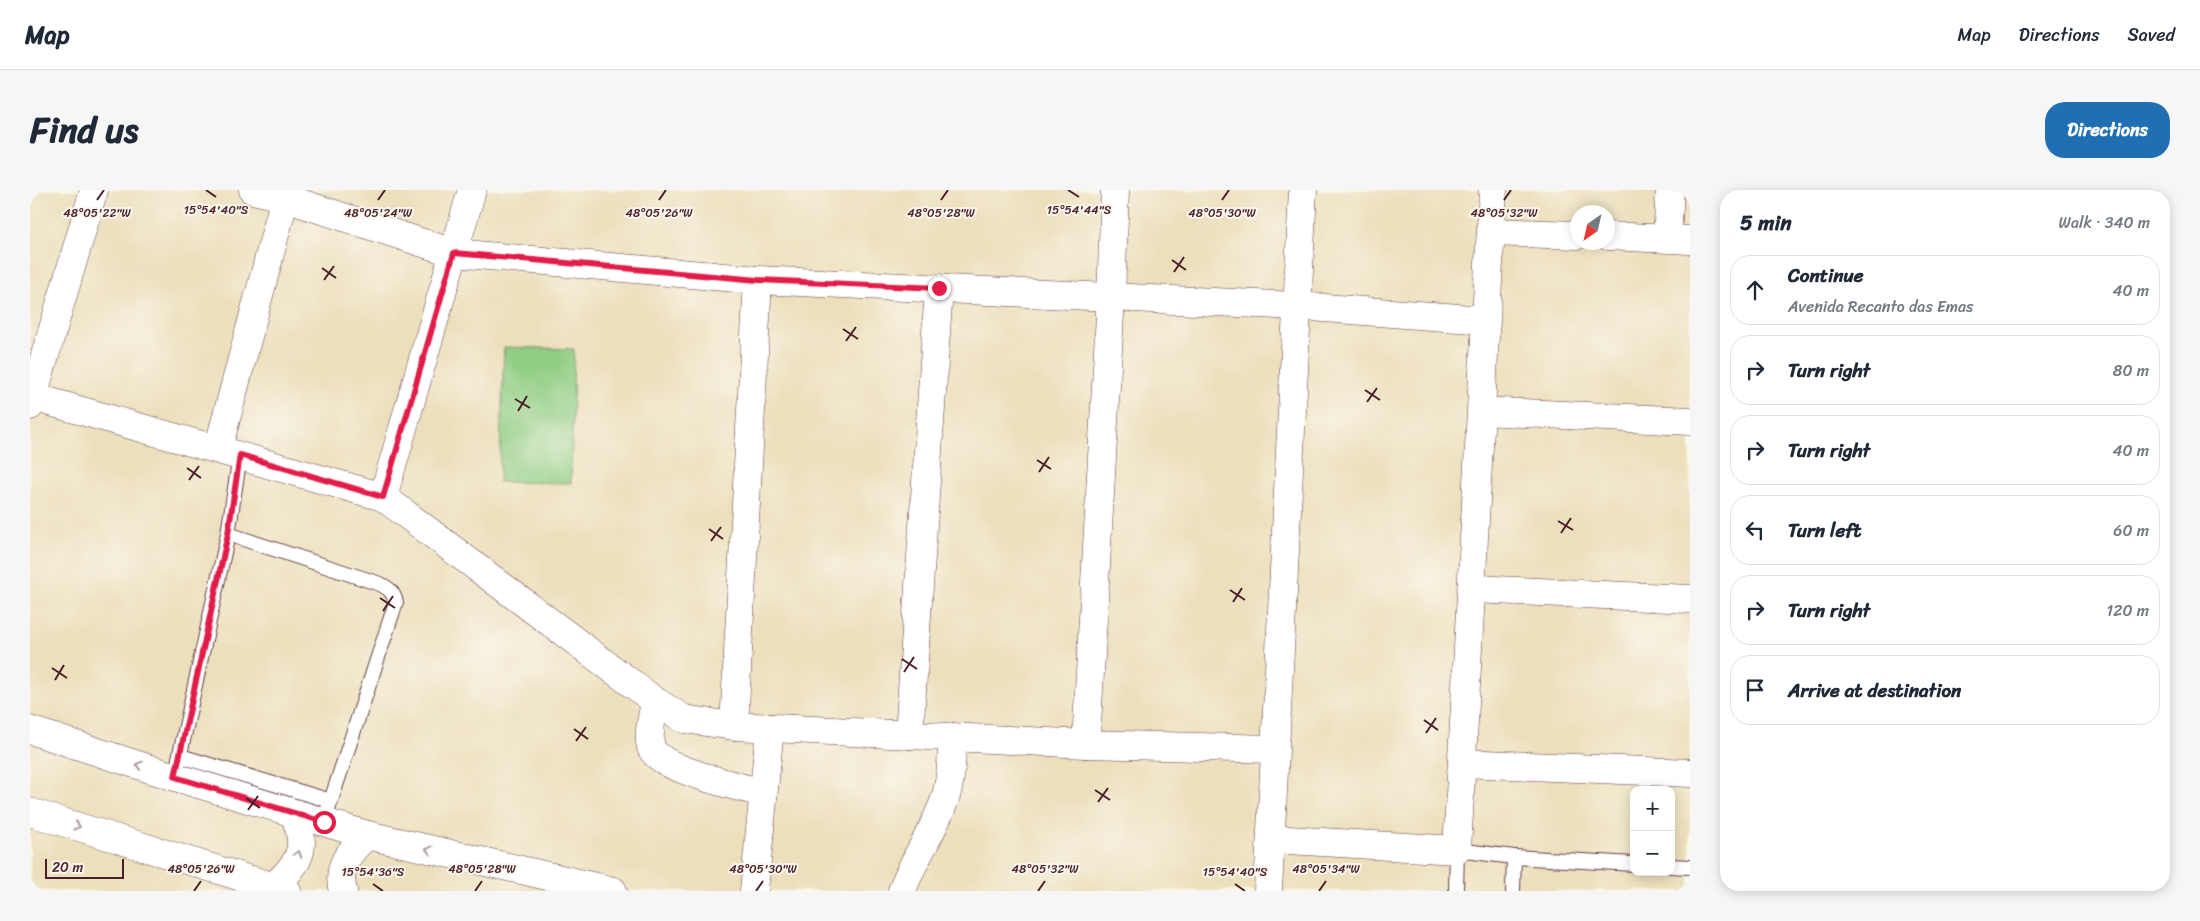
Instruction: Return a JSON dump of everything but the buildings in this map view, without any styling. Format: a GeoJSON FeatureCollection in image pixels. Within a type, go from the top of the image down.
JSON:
{"type":"FeatureCollection","features":[{"type":"Feature","properties":{"kind":"street"},"geometry":{"type":"LineString","coordinates":[[94,190],[31,402],[229,452],[383,497],[655,701],[684,720],[734,726],[1086,744],[1274,749]]}},
{"type":"Feature","properties":{"kind":"street"},"geometry":{"type":"LineString","coordinates":[[253,190],[286,194],[454,253],[758,280],[1297,306],[1484,320]]}},
{"type":"Feature","properties":{"kind":"street"},"geometry":{"type":"LineString","coordinates":[[383,497],[472,190]]}},
{"type":"Feature","properties":{"kind":"street"},"geometry":{"type":"LineString","coordinates":[[1086,744],[1112,296],[1115,190]]}},
{"type":"Feature","properties":{"kind":"street"},"geometry":{"type":"LineString","coordinates":[[1268,891],[1302,190]]}},
{"type":"Feature","properties":{"kind":"street"},"geometry":{"type":"LineString","coordinates":[[1271,839],[1457,850],[1473,588],[1482,411],[1484,320],[1493,190]]}},
{"type":"Feature","properties":{"kind":"street"},"geometry":{"type":"LineString","coordinates":[[1615,236],[1679,239],[1670,190]]}},
{"type":"Feature","properties":{"kind":"street"},"geometry":{"type":"LineString","coordinates":[[229,452],[286,194]]}},
{"type":"Feature","properties":{"kind":"street"},"geometry":{"type":"LineString","coordinates":[[1491,232],[1570,235]]}},
{"type":"Feature","properties":{"kind":"street"},"geometry":{"type":"LineString","coordinates":[[734,726],[758,280]]}},
{"type":"Feature","properties":{"kind":"street"},"geometry":{"type":"LineString","coordinates":[[909,735],[939,288]]}},
{"type":"Feature","properties":{"kind":"street"},"geometry":{"type":"LineString","coordinates":[[1482,411],[1690,421]]}},
{"type":"Feature","properties":{"kind":"street"},"geometry":{"type":"LineString","coordinates":[[1473,588],[1690,599]]}},
{"type":"Feature","properties":{"kind":"street"},"geometry":{"type":"LineString","coordinates":[[655,701],[650,738],[651,749],[659,759],[674,767],[763,793]]}},
{"type":"Feature","properties":{"kind":"street"},"geometry":{"type":"LineString","coordinates":[[754,891],[770,728]]}},
{"type":"Feature","properties":{"kind":"street"},"geometry":{"type":"LineString","coordinates":[[30,730],[177,766],[294,814],[328,812],[366,835],[613,891]]}},
{"type":"Feature","properties":{"kind":"street"},"geometry":{"type":"LineString","coordinates":[[902,891],[907,876],[946,798],[953,737]]}},
{"type":"Feature","properties":{"kind":"street"},"geometry":{"type":"LineString","coordinates":[[1462,762],[1690,773]]}},
{"type":"Feature","properties":{"kind":"street"},"geometry":{"type":"LineString","coordinates":[[30,812],[264,887],[289,872],[301,846],[302,832],[294,814]]}},
{"type":"Feature","properties":{"kind":"street"},"geometry":{"type":"LineString","coordinates":[[343,891],[341,875],[343,864],[348,854],[366,835]]}},
{"type":"Feature","properties":{"kind":"lane"},"geometry":{"type":"LineString","coordinates":[[228,534],[380,584],[388,588],[394,595],[396,602],[328,812],[177,766],[228,534],[229,452]]}},
{"type":"Feature","properties":{"kind":"lane"},"geometry":{"type":"LineString","coordinates":[[1456,891],[1457,850],[1514,857],[1630,864]]}},
{"type":"Feature","properties":{"kind":"lane"},"geometry":{"type":"LineString","coordinates":[[1513,891],[1514,857]]}},
{"type":"Feature","properties":{"kind":"lane"},"geometry":{"type":"LineString","coordinates":[[1675,866],[1690,867]]}},
{"type":"Feature","properties":{"kind":"green space"},"geometry":{"type":"Polygon","coordinates":[[[504,347],[574,349],[571,483],[499,482],[504,347]]]}},
{"type":"Feature","properties":{"kind":"route"},"geometry":{"type":"LineString","coordinates":[[324,822],[175,777],[228,534],[240,455],[383,497],[454,253],[758,280],[939,288]]}}]}
